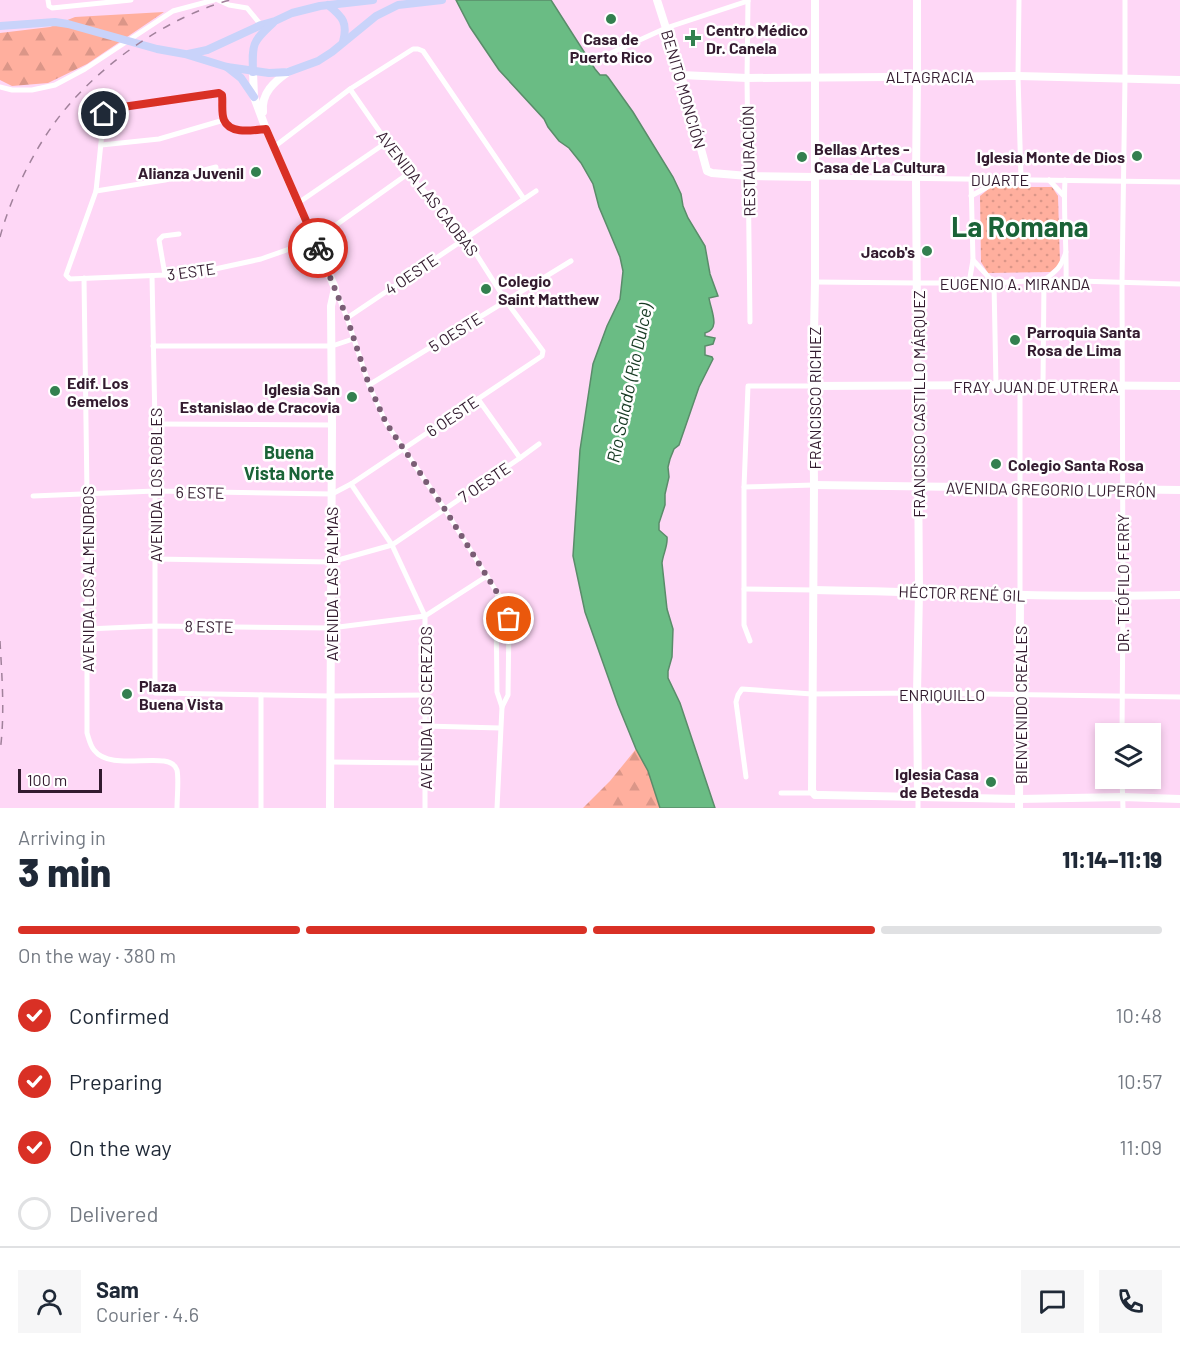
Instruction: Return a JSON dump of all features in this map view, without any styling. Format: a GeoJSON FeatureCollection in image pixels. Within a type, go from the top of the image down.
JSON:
{"type":"FeatureCollection","features":[{"type":"Feature","properties":{"kind":"main road"},"geometry":{"type":"LineString","coordinates":[[185,54],[207,50],[292,13],[320,6],[374,0]]}},
{"type":"Feature","properties":{"kind":"main road"},"geometry":{"type":"LineString","coordinates":[[0,26],[55,22],[68,24],[227,67],[269,74],[288,72],[318,61],[376,16],[398,4],[442,0]]}},
{"type":"Feature","properties":{"kind":"main road","name":"BENITO MONCIÓN"},"geometry":{"type":"LineString","coordinates":[[657,0],[681,75],[706,168],[708,172],[715,173]]}},
{"type":"Feature","properties":{"kind":"main road","name":"FRANCISCO RICHIEZ"},"geometry":{"type":"LineString","coordinates":[[814,794],[812,791],[812,694],[815,0]]}},
{"type":"Feature","properties":{"kind":"main road","name":"FRANCISCO CASTILLO MÁRQUEZ"},"geometry":{"type":"LineString","coordinates":[[916,0],[918,797]]}},
{"type":"Feature","properties":{"kind":"main road"},"geometry":{"type":"LineString","coordinates":[[328,5],[345,22],[346,31],[342,42]]}},
{"type":"Feature","properties":{"kind":"main road"},"geometry":{"type":"LineString","coordinates":[[254,97],[252,51],[254,43],[275,21]]}},
{"type":"Feature","properties":{"kind":"main road"},"geometry":{"type":"LineString","coordinates":[[227,67],[241,78],[254,97],[335,288]]}},
{"type":"Feature","properties":{"kind":"main road"},"geometry":{"type":"LineString","coordinates":[[265,126],[262,105],[266,94],[270,86],[288,72]]}},
{"type":"Feature","properties":{"kind":"main road","name":"ALTAGRACIA"},"geometry":{"type":"LineString","coordinates":[[681,75],[747,78],[1018,76],[1180,80]]}},
{"type":"Feature","properties":{"kind":"main road","name":"DUARTE"},"geometry":{"type":"LineString","coordinates":[[715,173],[815,177]]}},
{"type":"Feature","properties":{"kind":"main road","name":"AVENIDA LAS PALMAS"},"geometry":{"type":"LineString","coordinates":[[330,808],[331,306],[335,288]]}},
{"type":"Feature","properties":{"kind":"main road","name":"FRAY JUAN DE UTRERA"},"geometry":{"type":"LineString","coordinates":[[813,386],[1180,386]]}},
{"type":"Feature","properties":{"kind":"main road","name":"AVENIDA GREGORIO LUPERÓN"},"geometry":{"type":"LineString","coordinates":[[814,485],[1180,490]]}},
{"type":"Feature","properties":{"kind":"main road","name":"HÉCTOR RENÉ GIL"},"geometry":{"type":"LineString","coordinates":[[814,590],[1020,595],[1180,595]]}},
{"type":"Feature","properties":{"kind":"main road","name":"BIENVENIDO CREALES"},"geometry":{"type":"LineString","coordinates":[[1019,808],[1020,595]]}},
{"type":"Feature","properties":{"kind":"main road"},"geometry":{"type":"LineString","coordinates":[[814,794],[1180,799]]}},
{"type":"Feature","properties":{"kind":"street"},"geometry":{"type":"LineString","coordinates":[[48,0],[52,8],[131,0]]}},
{"type":"Feature","properties":{"kind":"street"},"geometry":{"type":"LineString","coordinates":[[0,87],[12,90],[32,90],[55,85],[85,69],[173,11],[214,0]]}},
{"type":"Feature","properties":{"kind":"street"},"geometry":{"type":"LineString","coordinates":[[219,0],[229,5],[247,8],[261,25]]}},
{"type":"Feature","properties":{"kind":"street"},"geometry":{"type":"LineString","coordinates":[[611,53],[666,28],[748,0]]}},
{"type":"Feature","properties":{"kind":"street","name":"RESTAURACIÓN"},"geometry":{"type":"LineString","coordinates":[[748,0],[750,322]]}},
{"type":"Feature","properties":{"kind":"street"},"geometry":{"type":"LineString","coordinates":[[1019,0],[1018,76],[1021,179]]}},
{"type":"Feature","properties":{"kind":"street","name":"DR. TEÓFILO FERRY"},"geometry":{"type":"LineString","coordinates":[[1122,723],[1125,0]]}},
{"type":"Feature","properties":{"kind":"street"},"geometry":{"type":"LineString","coordinates":[[274,147],[351,89],[413,49],[418,49],[423,51],[524,199]]}},
{"type":"Feature","properties":{"kind":"street","name":"AVENIDA LAS CAOBAS"},"geometry":{"type":"LineString","coordinates":[[351,89],[420,188],[453,219],[506,301],[543,351],[542,356]]}},
{"type":"Feature","properties":{"kind":"street"},"geometry":{"type":"LineString","coordinates":[[216,167],[165,180],[96,190],[104,114],[109,109],[219,93],[223,98],[224,120],[232,128],[239,130],[265,126]]}},
{"type":"Feature","properties":{"kind":"street"},"geometry":{"type":"LineString","coordinates":[[101,145],[159,139],[224,120]]}},
{"type":"Feature","properties":{"kind":"street"},"geometry":{"type":"LineString","coordinates":[[298,203],[387,142]]}},
{"type":"Feature","properties":{"kind":"street","name":"3 ESTE"},"geometry":{"type":"LineString","coordinates":[[96,190],[66,274],[70,279],[165,275],[214,269],[261,259],[315,240],[409,173]]}},
{"type":"Feature","properties":{"kind":"street","name":"DUARTE"},"geometry":{"type":"LineString","coordinates":[[815,177],[1180,182]]}},
{"type":"Feature","properties":{"kind":"street"},"geometry":{"type":"LineString","coordinates":[[969,283],[973,260],[971,179]]}},
{"type":"Feature","properties":{"kind":"street"},"geometry":{"type":"LineString","coordinates":[[971,196],[1001,179]]}},
{"type":"Feature","properties":{"kind":"street"},"geometry":{"type":"LineString","coordinates":[[1049,180],[1064,196]]}},
{"type":"Feature","properties":{"kind":"street"},"geometry":{"type":"LineString","coordinates":[[1065,180],[1065,281]]}},
{"type":"Feature","properties":{"kind":"street","name":"4 OESTE"},"geometry":{"type":"LineString","coordinates":[[347,318],[536,191]]}},
{"type":"Feature","properties":{"kind":"street"},"geometry":{"type":"LineString","coordinates":[[165,275],[159,240],[163,236],[178,234]]}},
{"type":"Feature","properties":{"kind":"street"},"geometry":{"type":"LineString","coordinates":[[1043,385],[1044,280],[1057,271],[1066,252]]}},
{"type":"Feature","properties":{"kind":"street"},"geometry":{"type":"LineString","coordinates":[[973,260],[994,283],[996,385]]}},
{"type":"Feature","properties":{"kind":"street","name":"5 OESTE"},"geometry":{"type":"LineString","coordinates":[[369,385],[571,261]]}},
{"type":"Feature","properties":{"kind":"street","name":"AVENIDA LOS ROBLES"},"geometry":{"type":"LineString","coordinates":[[152,276],[155,424],[155,693],[261,695]]}},
{"type":"Feature","properties":{"kind":"street","name":"AVENIDA LOS ALMENDROS"},"geometry":{"type":"LineString","coordinates":[[84,278],[87,733],[95,752],[106,759],[118,762],[159,760],[174,765],[177,771],[177,808]]}},
{"type":"Feature","properties":{"kind":"street","name":"EUGENIO A. MIRANDA"},"geometry":{"type":"LineString","coordinates":[[815,282],[917,284],[1044,280],[1180,284]]}},
{"type":"Feature","properties":{"kind":"street"},"geometry":{"type":"LineString","coordinates":[[335,288],[369,385],[386,423],[444,508],[498,594],[504,599],[509,619],[508,695],[502,707],[497,808]]}},
{"type":"Feature","properties":{"kind":"street"},"geometry":{"type":"LineString","coordinates":[[153,346],[332,346],[353,339]]}},
{"type":"Feature","properties":{"kind":"street","name":"6 OESTE"},"geometry":{"type":"LineString","coordinates":[[332,494],[351,484],[542,356]]}},
{"type":"Feature","properties":{"kind":"street","name":"BIENVENIDO CREALES"},"geometry":{"type":"LineString","coordinates":[[1020,385],[1020,595]]}},
{"type":"Feature","properties":{"kind":"street","name":"FRAY JUAN DE UTRERA"},"geometry":{"type":"LineString","coordinates":[[744,487],[748,386],[813,386]]}},
{"type":"Feature","properties":{"kind":"street"},"geometry":{"type":"LineString","coordinates":[[478,399],[519,458]]}},
{"type":"Feature","properties":{"kind":"street"},"geometry":{"type":"LineString","coordinates":[[155,424],[332,425]]}},
{"type":"Feature","properties":{"kind":"street","name":"7 OESTE"},"geometry":{"type":"LineString","coordinates":[[155,560],[331,562],[392,545],[539,444]]}},
{"type":"Feature","properties":{"kind":"street","name":"AVENIDA LOS CEREZOS"},"geometry":{"type":"LineString","coordinates":[[351,484],[392,545],[425,616],[425,808]]}},
{"type":"Feature","properties":{"kind":"street"},"geometry":{"type":"LineString","coordinates":[[750,641],[744,625],[744,487],[814,485]]}},
{"type":"Feature","properties":{"kind":"street","name":"6 ESTE"},"geometry":{"type":"LineString","coordinates":[[33,496],[155,491],[332,494]]}},
{"type":"Feature","properties":{"kind":"street"},"geometry":{"type":"LineString","coordinates":[[425,616],[487,576]]}},
{"type":"Feature","properties":{"kind":"street","name":"HÉCTOR RENÉ GIL"},"geometry":{"type":"LineString","coordinates":[[744,589],[814,590]]}},
{"type":"Feature","properties":{"kind":"street"},"geometry":{"type":"LineString","coordinates":[[498,594],[496,604],[497,693],[502,707]]}},
{"type":"Feature","properties":{"kind":"street","name":"8 ESTE"},"geometry":{"type":"LineString","coordinates":[[87,629],[154,626],[331,628],[425,616]]}},
{"type":"Feature","properties":{"kind":"street","name":"ENRIQUILLO"},"geometry":{"type":"LineString","coordinates":[[746,777],[736,702],[741,689],[812,694],[917,693],[1180,697]]}},
{"type":"Feature","properties":{"kind":"street"},"geometry":{"type":"LineString","coordinates":[[261,808],[261,695],[425,695]]}},
{"type":"Feature","properties":{"kind":"street"},"geometry":{"type":"LineString","coordinates":[[425,726],[500,728]]}},
{"type":"Feature","properties":{"kind":"street"},"geometry":{"type":"LineString","coordinates":[[330,762],[425,763]]}},
{"type":"Feature","properties":{"kind":"street"},"geometry":{"type":"LineString","coordinates":[[1122,808],[1123,789]]}},
{"type":"Feature","properties":{"kind":"street"},"geometry":{"type":"LineString","coordinates":[[781,794],[814,794]]}},
{"type":"Feature","properties":{"kind":"street","name":"FRANCISCO CASTILLO MÁRQUEZ"},"geometry":{"type":"LineString","coordinates":[[918,797],[918,808]]}},
{"type":"Feature","properties":{"kind":"green space"},"geometry":{"type":"Polygon","coordinates":[[[164,12],[87,64],[48,83],[12,86],[0,80],[0,33],[50,27],[75,17],[164,12]]]}},
{"type":"Feature","properties":{"kind":"green space"},"geometry":{"type":"Polygon","coordinates":[[[991,187],[1052,187],[1058,196],[1060,264],[1050,272],[988,273],[981,262],[980,196],[991,187]]]}},
{"type":"Feature","properties":{"kind":"green space"},"geometry":{"type":"Polygon","coordinates":[[[636,749],[648,771],[660,808],[583,808],[610,781],[636,749]]]}},
{"type":"Feature","properties":{"kind":"water","name":"Río Salado (Río Dulce)"},"geometry":{"type":"Polygon","coordinates":[[[456,0],[551,0],[595,69],[600,75],[608,77],[633,112],[673,177],[688,218],[705,246],[710,274],[718,296],[709,298],[714,324],[710,331],[705,333],[705,336],[715,338],[713,344],[705,346],[705,355],[713,359],[699,387],[679,445],[674,449],[670,459],[665,505],[659,530],[667,537],[662,563],[667,609],[673,629],[672,657],[668,678],[680,703],[715,808],[660,808],[648,771],[636,749],[618,705],[585,612],[573,556],[580,450],[593,364],[620,299],[623,271],[620,257],[599,207],[593,184],[581,163],[569,148],[559,141],[544,119],[499,70],[470,27],[456,0]]]}},
{"type":"Feature","properties":{"kind":"railway"},"geometry":{"type":"LineString","coordinates":[[0,237],[15,194],[36,151],[53,125],[88,85],[109,66],[155,33],[180,19],[230,0]]}},
{"type":"Feature","properties":{"kind":"railway"},"geometry":{"type":"LineString","coordinates":[[0,641],[3,710],[0,752]]}},
{"type":"Feature","properties":{"kind":"way so far"},"geometry":{"type":"LineString","coordinates":[[318,248],[347,318],[369,385],[386,423],[444,508],[498,594],[504,599],[509,619]]}},
{"type":"Feature","properties":{"kind":"place","name":"Casa de Puerto Rico"},"geometry":{"type":"Point","coordinates":[611,19]}},
{"type":"Feature","properties":{"kind":"place","name":"Centro Médico Dr. Canela"},"geometry":{"type":"Point","coordinates":[693,38]}},
{"type":"Feature","properties":{"kind":"place","name":"Iglesia Monte de Dios"},"geometry":{"type":"Point","coordinates":[1137,156]}},
{"type":"Feature","properties":{"kind":"place","name":"Bellas Artes - Casa de La Cultura"},"geometry":{"type":"Point","coordinates":[802,157]}},
{"type":"Feature","properties":{"kind":"place","name":"Alianza Juvenil"},"geometry":{"type":"Point","coordinates":[256,172]}},
{"type":"Feature","properties":{"kind":"place","name":"Jacob's"},"geometry":{"type":"Point","coordinates":[927,251]}},
{"type":"Feature","properties":{"kind":"place","name":"Colegio Saint Matthew"},"geometry":{"type":"Point","coordinates":[486,289]}},
{"type":"Feature","properties":{"kind":"place","name":"Parroquia Santa Rosa de Lima"},"geometry":{"type":"Point","coordinates":[1015,340]}},
{"type":"Feature","properties":{"kind":"place","name":"Edif. Los Gemelos"},"geometry":{"type":"Point","coordinates":[55,391]}},
{"type":"Feature","properties":{"kind":"place","name":"Iglesia San Estanislao de Cracovia"},"geometry":{"type":"Point","coordinates":[352,397]}},
{"type":"Feature","properties":{"kind":"place","name":"Colegio Santa Rosa"},"geometry":{"type":"Point","coordinates":[996,464]}},
{"type":"Feature","properties":{"kind":"place","name":"Plaza Buena Vista"},"geometry":{"type":"Point","coordinates":[127,694]}},
{"type":"Feature","properties":{"kind":"place","name":"Iglesia Casa de Betesda"},"geometry":{"type":"Point","coordinates":[991,782]}},
{"type":"Feature","properties":{"kind":"district","name":"La Romana"},"geometry":{"type":"Point","coordinates":[1020,226]}},
{"type":"Feature","properties":{"kind":"district","name":"Buena Vista Norte"},"geometry":{"type":"Point","coordinates":[289,462]}},
{"type":"Feature","properties":{"kind":"route"},"geometry":{"type":"LineString","coordinates":[[104,114],[109,109],[219,93],[223,98],[224,120],[232,128],[266,129],[318,248]]}}]}
